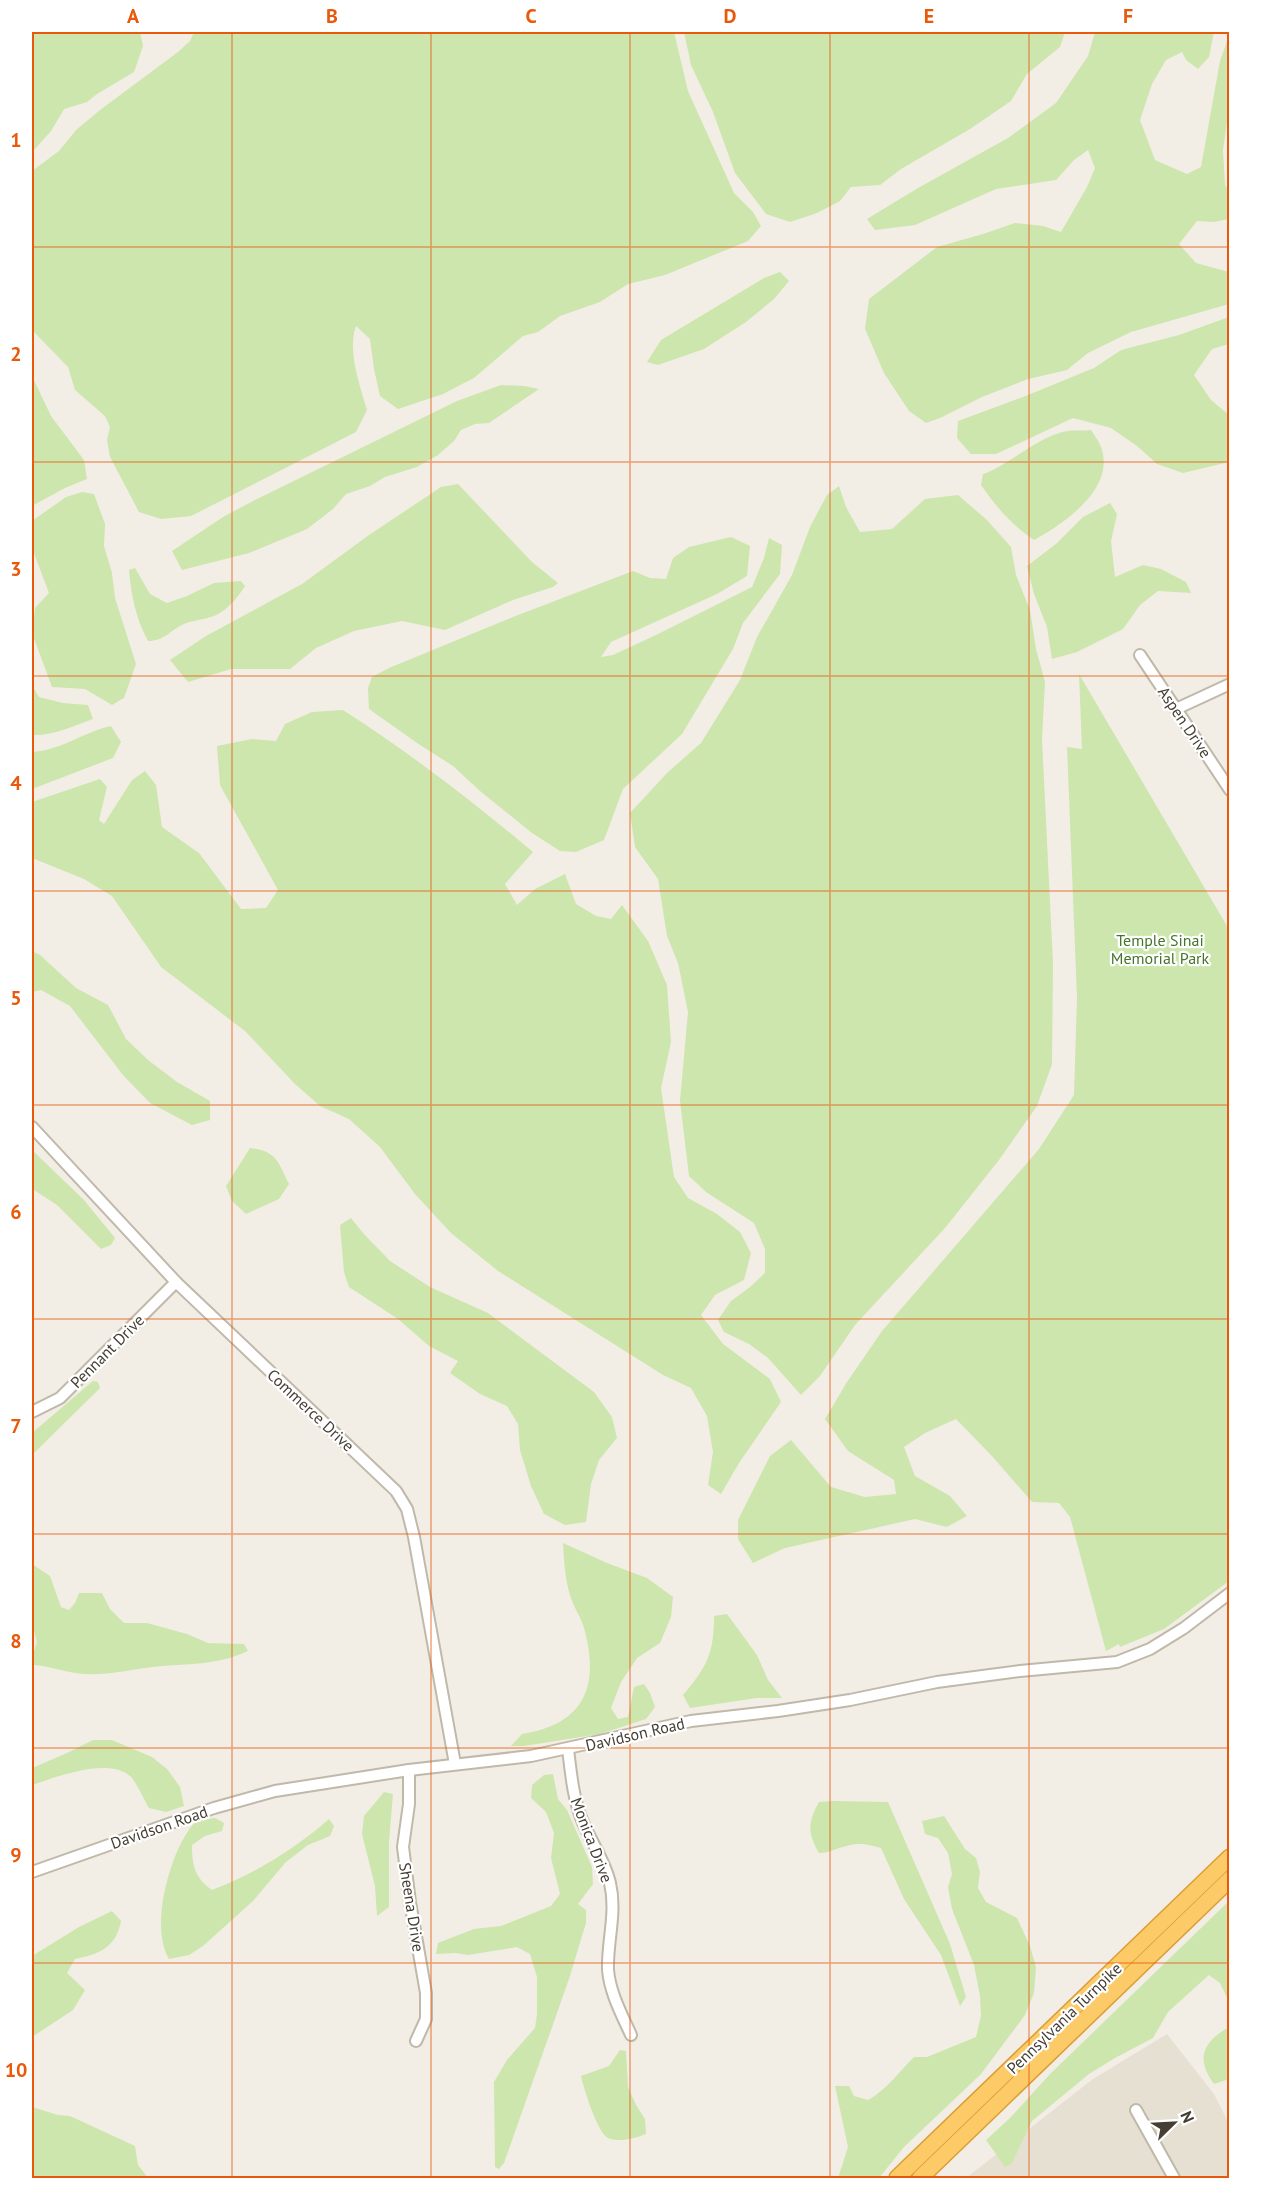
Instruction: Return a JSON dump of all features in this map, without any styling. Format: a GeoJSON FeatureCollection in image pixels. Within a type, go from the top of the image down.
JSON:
{"type":"FeatureCollection","features":[{"type":"Feature","properties":{"kind":"highway","name":"Pennsylvania Turnpike"},"geometry":{"type":"LineString","coordinates":[[897,2178],[1230,1857]]}},
{"type":"Feature","properties":{"kind":"highway","name":"Pennsylvania Turnpike"},"geometry":{"type":"LineString","coordinates":[[920,2178],[1230,1879]]}},
{"type":"Feature","properties":{"kind":"street","name":"Aspen Drive"},"geometry":{"type":"LineString","coordinates":[[1140,655],[1230,790]]}},
{"type":"Feature","properties":{"kind":"street"},"geometry":{"type":"LineString","coordinates":[[1176,709],[1230,684]]}},
{"type":"Feature","properties":{"kind":"street","name":"Commerce Drive"},"geometry":{"type":"LineString","coordinates":[[32,1127],[176,1282],[396,1491],[407,1509],[414,1537],[455,1764]]}},
{"type":"Feature","properties":{"kind":"street","name":"Pennant Drive"},"geometry":{"type":"LineString","coordinates":[[32,1412],[60,1398],[176,1282]]}},
{"type":"Feature","properties":{"kind":"street","name":"Davidson Road"},"geometry":{"type":"LineString","coordinates":[[32,1872],[214,1808],[275,1791],[409,1770],[531,1756],[691,1721],[850,1700],[937,1682],[1117,1662],[1150,1649],[1184,1628],[1230,1593]]}},
{"type":"Feature","properties":{"kind":"street","name":"Monica Drive"},"geometry":{"type":"LineString","coordinates":[[568,1749],[573,1786],[581,1817],[602,1860],[610,1883],[613,1910],[608,1971],[615,2000],[631,2035]]}},
{"type":"Feature","properties":{"kind":"street","name":"Sheena Drive"},"geometry":{"type":"LineString","coordinates":[[409,1770],[409,1804],[403,1847],[426,1993],[426,2019],[416,2041]]}},
{"type":"Feature","properties":{"kind":"street"},"geometry":{"type":"LineString","coordinates":[[1136,2110],[1174,2178]]}},
{"type":"Feature","properties":{"kind":"shaded area"},"geometry":{"type":"Polygon","coordinates":[[[1167,2034],[1214,2094],[1229,2124],[1229,2178],[966,2178],[1093,2079],[1167,2034]]]}},
{"type":"Feature","properties":{"kind":"green space"},"geometry":{"type":"Polygon","coordinates":[[[32,32],[140,32],[143,46],[134,72],[87,102],[64,109],[51,131],[32,152],[32,32]]]}},
{"type":"Feature","properties":{"kind":"green space"},"geometry":{"type":"Polygon","coordinates":[[[194,32],[674,32],[688,91],[734,193],[753,212],[761,226],[748,241],[665,275],[628,284],[600,302],[560,316],[538,332],[523,336],[474,378],[443,394],[398,409],[380,396],[370,339],[356,326],[354,357],[367,410],[356,432],[191,516],[161,519],[139,512],[110,457],[107,440],[110,427],[105,416],[75,390],[68,367],[32,330],[32,171],[59,151],[76,130],[100,110],[178,52],[190,41],[194,32]]]}},
{"type":"Feature","properties":{"kind":"green space"},"geometry":{"type":"Polygon","coordinates":[[[684,32],[1065,32],[1060,47],[1027,74],[1011,101],[970,129],[901,169],[880,185],[851,187],[840,201],[817,213],[790,222],[766,214],[735,173],[713,112],[691,65],[684,32]]]}},
{"type":"Feature","properties":{"kind":"green space"},"geometry":{"type":"Polygon","coordinates":[[[1095,32],[1214,32],[1209,57],[1198,69],[1186,60],[1182,52],[1166,60],[1152,84],[1140,120],[1155,160],[1187,174],[1201,167],[1220,61],[1229,36],[1229,109],[1223,150],[1225,185],[1229,191],[1229,219],[1214,222],[1197,221],[1179,244],[1196,263],[1229,272],[1229,304],[1131,332],[1088,353],[1067,370],[1028,379],[926,423],[909,411],[884,373],[865,329],[869,299],[937,247],[1015,223],[1043,226],[1061,232],[1087,187],[1095,168],[1088,150],[1074,160],[1056,180],[996,189],[915,225],[875,230],[867,219],[1008,138],[1056,103],[1088,56],[1095,32]]]}},
{"type":"Feature","properties":{"kind":"green space"},"geometry":{"type":"Polygon","coordinates":[[[780,272],[789,281],[774,299],[746,322],[704,349],[658,365],[647,362],[661,340],[764,278],[780,272]]]}},
{"type":"Feature","properties":{"kind":"green space"},"geometry":{"type":"Polygon","coordinates":[[[1229,317],[1229,344],[1212,349],[1194,375],[1211,400],[1229,415],[1229,462],[1183,473],[1157,464],[1137,446],[1111,428],[1073,418],[996,454],[971,454],[957,438],[958,421],[1094,368],[1121,350],[1179,335],[1229,317]]]}},
{"type":"Feature","properties":{"kind":"green space"},"geometry":{"type":"Polygon","coordinates":[[[32,376],[51,416],[84,460],[87,479],[32,506],[32,376]]]}},
{"type":"Feature","properties":{"kind":"green space"},"geometry":{"type":"Polygon","coordinates":[[[501,385],[539,389],[489,423],[475,424],[461,430],[454,441],[438,455],[417,467],[385,477],[370,486],[346,494],[333,509],[307,529],[249,553],[182,570],[172,551],[223,517],[457,401],[501,385]]]}},
{"type":"Feature","properties":{"kind":"green space"},"geometry":{"type":"Polygon","coordinates":[[[1091,430],[1100,445],[1104,462],[1095,490],[1073,514],[1034,540],[1012,522],[993,501],[981,485],[983,474],[1046,438],[1067,431],[1091,430]]]}},
{"type":"Feature","properties":{"kind":"green space"},"geometry":{"type":"Polygon","coordinates":[[[458,484],[532,562],[558,583],[445,630],[402,621],[354,631],[316,648],[290,669],[231,669],[188,682],[170,660],[206,636],[302,584],[369,535],[441,487],[458,484]]]}},
{"type":"Feature","properties":{"kind":"green space"},"geometry":{"type":"Polygon","coordinates":[[[839,486],[846,507],[860,532],[892,529],[925,499],[958,495],[987,520],[1011,547],[1016,575],[1030,610],[1036,649],[1045,682],[1042,739],[1053,963],[1052,1064],[1037,1106],[999,1160],[945,1228],[855,1325],[820,1376],[801,1395],[768,1358],[749,1344],[724,1332],[718,1320],[731,1301],[765,1273],[765,1249],[754,1223],[706,1192],[689,1176],[680,1101],[688,1012],[678,963],[667,936],[658,879],[635,847],[630,813],[668,772],[701,743],[740,680],[757,637],[792,575],[810,527],[827,495],[839,486]]]}},
{"type":"Feature","properties":{"kind":"green space"},"geometry":{"type":"Polygon","coordinates":[[[82,492],[94,494],[105,524],[104,546],[112,573],[115,598],[136,664],[124,698],[112,705],[85,689],[52,687],[32,633],[35,608],[49,593],[32,548],[32,521],[66,497],[82,492]]]}},
{"type":"Feature","properties":{"kind":"green space"},"geometry":{"type":"Polygon","coordinates":[[[1110,503],[1117,514],[1111,541],[1115,577],[1143,565],[1161,569],[1186,582],[1191,593],[1158,591],[1140,605],[1123,629],[1077,652],[1052,659],[1047,627],[1034,594],[1027,566],[1056,544],[1083,517],[1110,503]]]}},
{"type":"Feature","properties":{"kind":"green space"},"geometry":{"type":"Polygon","coordinates":[[[731,537],[750,546],[747,576],[717,594],[611,642],[601,657],[613,655],[752,587],[764,558],[769,538],[782,545],[780,574],[743,623],[733,649],[682,734],[623,789],[604,840],[576,852],[560,851],[532,833],[453,766],[369,709],[368,688],[372,677],[389,668],[633,571],[650,578],[666,579],[673,558],[689,547],[731,537]]]}},
{"type":"Feature","properties":{"kind":"green space"},"geometry":{"type":"Polygon","coordinates":[[[135,568],[150,594],[167,603],[214,583],[241,581],[245,586],[232,603],[219,613],[186,623],[162,638],[148,641],[140,624],[133,598],[129,570],[135,568]]]}},
{"type":"Feature","properties":{"kind":"green space","name":"Temple Sinai Memorial Park"},"geometry":{"type":"Polygon","coordinates":[[[1079,674],[1227,926],[1230,925],[1229,1581],[1164,1629],[1120,1647],[1119,1644],[1106,1651],[1070,1517],[1059,1503],[1032,1502],[956,1419],[925,1433],[904,1447],[915,1476],[950,1496],[967,1516],[947,1527],[915,1519],[785,1548],[753,1563],[738,1539],[738,1520],[770,1456],[791,1440],[831,1487],[865,1497],[896,1494],[894,1480],[848,1451],[825,1419],[882,1331],[1039,1149],[1074,1095],[1077,998],[1067,747],[1082,749],[1079,674]]]}},
{"type":"Feature","properties":{"kind":"green space"},"geometry":{"type":"Polygon","coordinates":[[[32,685],[39,697],[63,703],[88,705],[93,719],[55,732],[32,735],[32,685]]]}},
{"type":"Feature","properties":{"kind":"green space"},"geometry":{"type":"Polygon","coordinates":[[[343,710],[440,778],[533,852],[505,884],[517,905],[535,889],[565,874],[576,904],[596,916],[611,919],[622,905],[648,941],[667,985],[671,1042],[661,1088],[674,1177],[688,1198],[717,1214],[740,1232],[751,1253],[744,1280],[715,1295],[701,1315],[723,1344],[770,1379],[781,1402],[739,1463],[721,1494],[708,1485],[713,1452],[707,1416],[691,1388],[663,1375],[498,1271],[451,1233],[415,1194],[380,1147],[349,1119],[320,1106],[295,1084],[245,1031],[161,967],[112,896],[84,879],[32,858],[32,802],[100,779],[107,787],[99,820],[104,824],[132,780],[145,771],[156,785],[162,827],[199,853],[241,909],[266,908],[278,890],[220,785],[217,746],[252,739],[276,741],[285,724],[312,712],[343,710]]]}},
{"type":"Feature","properties":{"kind":"green space"},"geometry":{"type":"Polygon","coordinates":[[[111,726],[121,742],[113,758],[32,789],[32,752],[62,745],[111,726]]]}},
{"type":"Feature","properties":{"kind":"green space"},"geometry":{"type":"Polygon","coordinates":[[[32,951],[40,955],[76,988],[108,1005],[126,1039],[148,1060],[177,1082],[210,1101],[210,1120],[192,1125],[150,1103],[123,1075],[70,1006],[41,990],[32,992],[32,951]]]}},
{"type":"Feature","properties":{"kind":"green space"},"geometry":{"type":"Polygon","coordinates":[[[250,1148],[266,1152],[276,1159],[289,1184],[279,1199],[246,1214],[232,1201],[226,1186],[250,1148]]]}},
{"type":"Feature","properties":{"kind":"green space"},"geometry":{"type":"Polygon","coordinates":[[[32,1150],[84,1200],[115,1238],[111,1245],[101,1249],[57,1205],[34,1190],[32,1191],[32,1150]]]}},
{"type":"Feature","properties":{"kind":"green space"},"geometry":{"type":"Polygon","coordinates":[[[351,1218],[390,1261],[430,1287],[488,1313],[594,1392],[612,1417],[617,1438],[599,1460],[591,1484],[586,1522],[565,1525],[544,1514],[531,1486],[520,1450],[518,1424],[507,1406],[480,1394],[450,1373],[458,1361],[429,1346],[398,1319],[349,1287],[344,1272],[340,1225],[351,1218]]]}},
{"type":"Feature","properties":{"kind":"green space"},"geometry":{"type":"Polygon","coordinates":[[[93,1381],[98,1382],[100,1388],[32,1455],[32,1433],[93,1381]]]}},
{"type":"Feature","properties":{"kind":"green space"},"geometry":{"type":"Polygon","coordinates":[[[563,1543],[647,1578],[673,1597],[671,1617],[660,1643],[637,1658],[621,1682],[611,1708],[618,1719],[628,1717],[634,1687],[644,1684],[655,1707],[646,1719],[600,1734],[511,1746],[522,1734],[543,1729],[561,1721],[574,1711],[583,1699],[588,1684],[589,1649],[583,1624],[569,1591],[563,1543]]]}},
{"type":"Feature","properties":{"kind":"green space"},"geometry":{"type":"Polygon","coordinates":[[[32,1564],[50,1576],[61,1607],[69,1610],[79,1593],[102,1593],[110,1609],[124,1623],[147,1623],[187,1634],[208,1643],[244,1644],[248,1651],[213,1662],[105,1674],[75,1673],[34,1665],[32,1657],[37,1642],[32,1624],[32,1564]]]}},
{"type":"Feature","properties":{"kind":"green space"},"geometry":{"type":"Polygon","coordinates":[[[727,1614],[757,1655],[768,1680],[782,1698],[757,1698],[690,1708],[683,1695],[708,1659],[713,1640],[714,1616],[727,1614]]]}},
{"type":"Feature","properties":{"kind":"green space"},"geometry":{"type":"Polygon","coordinates":[[[93,1740],[112,1740],[152,1757],[167,1769],[180,1787],[184,1806],[166,1812],[149,1808],[130,1776],[109,1768],[82,1770],[32,1785],[32,1768],[93,1740]]]}},
{"type":"Feature","properties":{"kind":"green space"},"geometry":{"type":"Polygon","coordinates":[[[553,1774],[558,1799],[567,1810],[592,1867],[593,1884],[578,1904],[586,1910],[586,1923],[569,1979],[504,2163],[499,2169],[495,2167],[494,2082],[507,2060],[535,2028],[537,1977],[530,1954],[517,1947],[468,1955],[436,1954],[438,1943],[474,1929],[501,1926],[551,1906],[560,1894],[551,1858],[554,1833],[546,1812],[531,1798],[532,1785],[544,1775],[553,1774]]]}},
{"type":"Feature","properties":{"kind":"green space"},"geometry":{"type":"Polygon","coordinates":[[[384,1792],[393,1794],[389,1842],[389,1907],[377,1916],[375,1886],[362,1834],[364,1816],[384,1792]]]}},
{"type":"Feature","properties":{"kind":"green space"},"geometry":{"type":"Polygon","coordinates":[[[819,1802],[888,1802],[950,1944],[966,1997],[960,2006],[941,1955],[904,1899],[881,1848],[856,1844],[819,1853],[812,1839],[811,1821],[819,1802]]]}},
{"type":"Feature","properties":{"kind":"green space"},"geometry":{"type":"Polygon","coordinates":[[[944,1816],[965,1849],[976,1858],[980,1872],[978,1888],[986,1902],[1017,1918],[1030,1946],[1036,1967],[1034,1993],[1025,2015],[981,2074],[904,2147],[879,2178],[838,2178],[848,2147],[835,2086],[849,2086],[854,2096],[868,2100],[886,2086],[914,2057],[927,2057],[976,2037],[981,2016],[980,1996],[974,1965],[952,1909],[948,1887],[952,1874],[948,1853],[938,1838],[925,1834],[922,1821],[944,1816]]]}},
{"type":"Feature","properties":{"kind":"green space"},"geometry":{"type":"Polygon","coordinates":[[[215,1818],[224,1823],[222,1831],[205,1836],[192,1845],[198,1876],[212,1890],[243,1877],[274,1860],[329,1819],[334,1826],[330,1836],[308,1845],[286,1862],[253,1901],[203,1946],[189,1955],[169,1959],[161,1932],[161,1916],[171,1867],[182,1841],[192,1826],[200,1820],[215,1818]]]}},
{"type":"Feature","properties":{"kind":"green space"},"geometry":{"type":"Polygon","coordinates":[[[1229,1901],[1229,2002],[1220,1983],[1209,1975],[1168,2012],[1153,2038],[1089,2074],[1032,2121],[1012,2163],[1005,2167],[986,2140],[1011,2117],[1050,2074],[1229,1901]]]}},
{"type":"Feature","properties":{"kind":"green space"},"geometry":{"type":"Polygon","coordinates":[[[112,1911],[121,1921],[111,1944],[92,1955],[75,1959],[67,1973],[85,1990],[73,2010],[32,2037],[32,1956],[79,1927],[112,1911]]]}},
{"type":"Feature","properties":{"kind":"green space"},"geometry":{"type":"Polygon","coordinates":[[[1229,2027],[1229,2079],[1214,2084],[1205,2066],[1205,2051],[1213,2039],[1229,2027]]]}},
{"type":"Feature","properties":{"kind":"green space"},"geometry":{"type":"Polygon","coordinates":[[[620,2050],[626,2051],[628,2087],[645,2119],[646,2134],[617,2140],[608,2138],[600,2128],[581,2076],[609,2066],[620,2050]]]}},
{"type":"Feature","properties":{"kind":"green space"},"geometry":{"type":"Polygon","coordinates":[[[32,2107],[70,2116],[135,2146],[138,2165],[148,2178],[32,2178],[32,2107]]]}}]}
